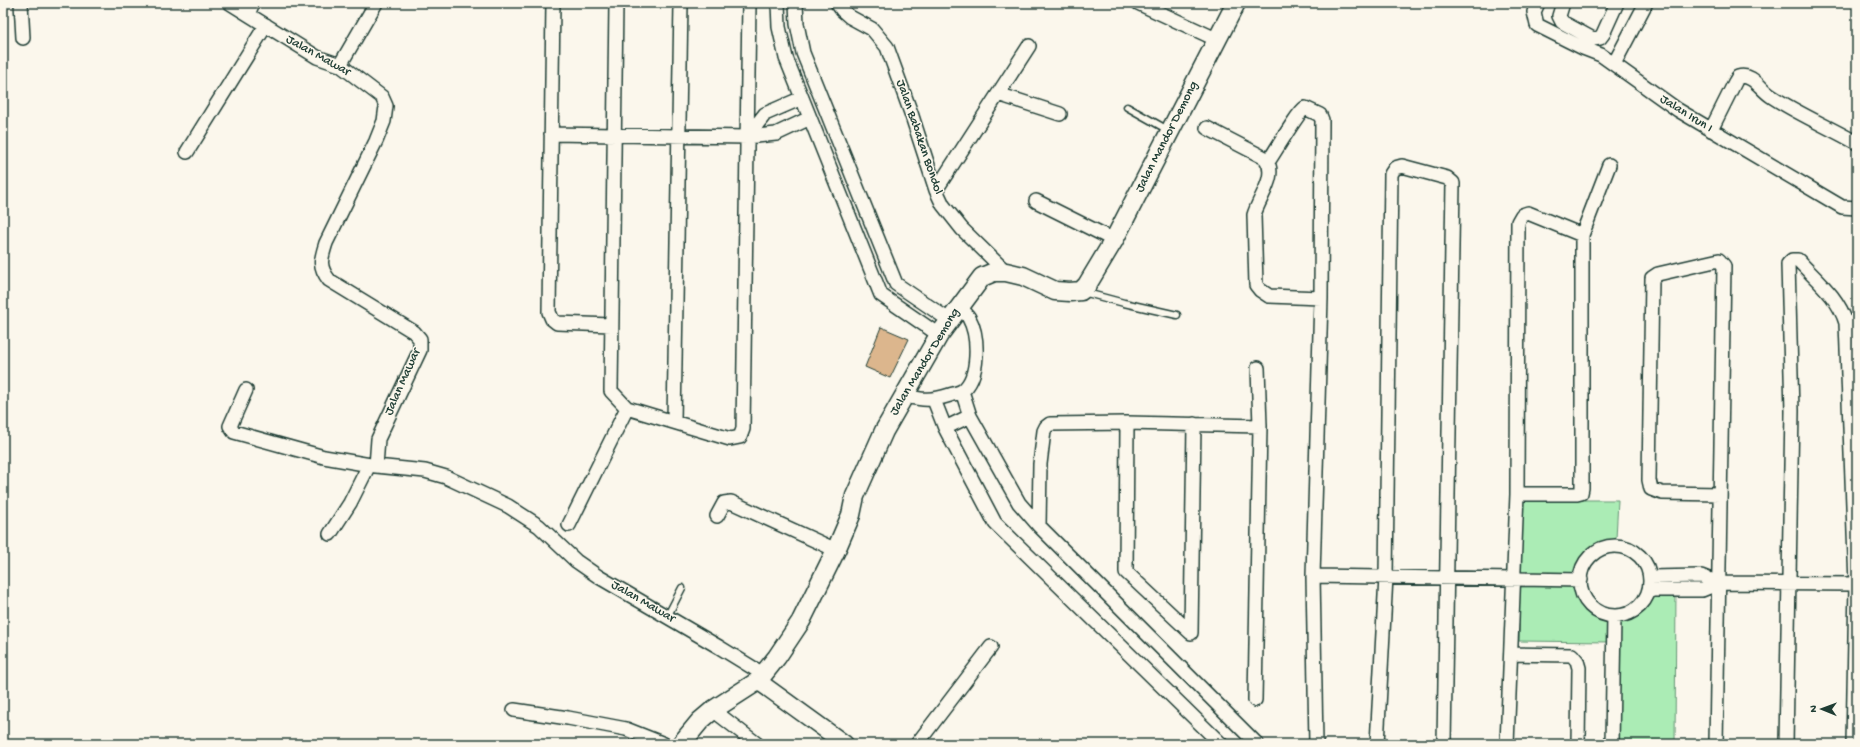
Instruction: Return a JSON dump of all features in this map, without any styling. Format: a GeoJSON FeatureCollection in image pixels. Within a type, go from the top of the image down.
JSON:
{"type":"FeatureCollection","features":[{"type":"Feature","properties":{"kind":"main road","name":"Jalan Mandor Demong"},"geometry":{"type":"LineString","coordinates":[[681,744],[700,721],[713,710],[760,678],[777,657],[801,621],[836,550],[851,515],[855,496],[884,431],[939,335],[982,277],[994,272],[1006,272],[1023,276],[1055,291],[1081,291],[1087,285],[1114,240],[1236,3]]}},
{"type":"Feature","properties":{"kind":"street"},"geometry":{"type":"LineString","coordinates":[[21,3],[20,8],[24,38]]}},
{"type":"Feature","properties":{"kind":"street","name":"Jalan Mawar"},"geometry":{"type":"LineString","coordinates":[[230,3],[250,9],[266,25],[317,57],[340,66],[382,97],[386,106],[384,121],[376,141],[326,243],[321,269],[329,280],[414,332],[420,339],[420,350],[378,439],[372,466],[425,471],[446,477],[508,506],[539,526],[576,561],[594,573],[719,646],[845,744]]}},
{"type":"Feature","properties":{"kind":"street"},"geometry":{"type":"LineString","coordinates":[[340,66],[376,3]]}},
{"type":"Feature","properties":{"kind":"street"},"geometry":{"type":"LineString","coordinates":[[553,3],[549,312],[552,319],[557,323],[611,325]]}},
{"type":"Feature","properties":{"kind":"street"},"geometry":{"type":"LineString","coordinates":[[616,3],[610,391],[627,408],[730,439],[740,437],[744,429],[749,3]]}},
{"type":"Feature","properties":{"kind":"street"},"geometry":{"type":"LineString","coordinates":[[674,422],[681,3]]}},
{"type":"Feature","properties":{"kind":"street"},"geometry":{"type":"LineString","coordinates":[[778,3],[779,27],[786,58],[881,295],[939,335]]}},
{"type":"Feature","properties":{"kind":"street"},"geometry":{"type":"LineString","coordinates":[[796,3],[797,24],[803,53],[896,284],[954,313],[969,318],[974,332],[977,346],[975,366],[969,382],[962,391],[934,400],[923,400],[904,396]]}},
{"type":"Feature","properties":{"kind":"street","name":"Jalan Babakan Bondol"},"geometry":{"type":"LineString","coordinates":[[838,3],[842,10],[850,17],[872,29],[887,47],[911,113],[936,190],[943,205],[954,219],[1006,272]]}},
{"type":"Feature","properties":{"kind":"street"},"geometry":{"type":"LineString","coordinates":[[1138,3],[1218,40]]}},
{"type":"Feature","properties":{"kind":"street","name":"Jalan Irun I"},"geometry":{"type":"LineString","coordinates":[[1538,3],[1534,12],[1537,25],[1583,48],[1601,55],[1678,110],[1842,207],[1857,208]]}},
{"type":"Feature","properties":{"kind":"street"},"geometry":{"type":"LineString","coordinates":[[1563,3],[1559,16],[1562,22],[1593,39],[1600,38],[1603,34],[1617,3]]}},
{"type":"Feature","properties":{"kind":"street"},"geometry":{"type":"LineString","coordinates":[[1614,64],[1646,3]]}},
{"type":"Feature","properties":{"kind":"street"},"geometry":{"type":"LineString","coordinates":[[187,152],[266,25]]}},
{"type":"Feature","properties":{"kind":"street"},"geometry":{"type":"LineString","coordinates":[[936,190],[1029,46]]}},
{"type":"Feature","properties":{"kind":"street"},"geometry":{"type":"LineString","coordinates":[[1711,130],[1738,77],[1745,76],[1755,82],[1769,96],[1857,143]]}},
{"type":"Feature","properties":{"kind":"street"},"geometry":{"type":"LineString","coordinates":[[998,94],[1060,114]]}},
{"type":"Feature","properties":{"kind":"street"},"geometry":{"type":"LineString","coordinates":[[747,137],[765,114],[802,98]]}},
{"type":"Feature","properties":{"kind":"street"},"geometry":{"type":"LineString","coordinates":[[1268,162],[1288,133],[1300,110],[1305,108],[1320,115],[1322,120],[1321,298],[1313,576],[1316,744]]}},
{"type":"Feature","properties":{"kind":"street"},"geometry":{"type":"LineString","coordinates":[[551,134],[747,137],[776,134],[810,118]]}},
{"type":"Feature","properties":{"kind":"street"},"geometry":{"type":"LineString","coordinates":[[1207,128],[1265,158],[1268,162],[1271,172],[1270,179],[1257,204],[1254,215],[1256,285],[1260,290],[1269,296],[1321,298]]}},
{"type":"Feature","properties":{"kind":"street"},"geometry":{"type":"LineString","coordinates":[[1517,494],[1577,494],[1582,488],[1582,235],[1609,165]]}},
{"type":"Feature","properties":{"kind":"street"},"geometry":{"type":"LineString","coordinates":[[1377,744],[1386,577],[1392,174],[1395,168],[1402,166],[1447,178],[1453,183],[1448,578],[1444,744]]}},
{"type":"Feature","properties":{"kind":"street"},"geometry":{"type":"LineString","coordinates":[[1036,201],[1114,240]]}},
{"type":"Feature","properties":{"kind":"street"},"geometry":{"type":"LineString","coordinates":[[1507,744],[1517,494],[1518,222],[1522,215],[1528,213],[1582,235]]}},
{"type":"Feature","properties":{"kind":"street"},"geometry":{"type":"LineString","coordinates":[[1716,744],[1724,266],[1719,260],[1658,274],[1652,278],[1649,480],[1651,489],[1662,494],[1720,494]]}},
{"type":"Feature","properties":{"kind":"street"},"geometry":{"type":"LineString","coordinates":[[1786,744],[1792,412],[1788,264],[1792,260],[1798,260],[1834,297],[1846,323],[1856,584],[1853,744]]}},
{"type":"Feature","properties":{"kind":"street"},"geometry":{"type":"LineString","coordinates":[[1255,700],[1260,426],[1258,368]]}},
{"type":"Feature","properties":{"kind":"street"},"geometry":{"type":"LineString","coordinates":[[246,390],[230,426],[234,432],[329,458],[372,466],[330,534]]}},
{"type":"Feature","properties":{"kind":"street"},"geometry":{"type":"LineString","coordinates":[[962,391],[970,416],[1019,503],[1038,526],[1257,744]]}},
{"type":"Feature","properties":{"kind":"street"},"geometry":{"type":"LineString","coordinates":[[934,400],[945,428],[995,523],[1221,744]]}},
{"type":"Feature","properties":{"kind":"street"},"geometry":{"type":"LineString","coordinates":[[569,526],[627,408]]}},
{"type":"Feature","properties":{"kind":"street"},"geometry":{"type":"LineString","coordinates":[[945,428],[970,416]]}},
{"type":"Feature","properties":{"kind":"street"},"geometry":{"type":"LineString","coordinates":[[1038,526],[1040,464],[1046,427],[1050,424],[1127,423],[1260,426]]}},
{"type":"Feature","properties":{"kind":"street"},"geometry":{"type":"LineString","coordinates":[[1127,423],[1126,572],[1191,633],[1194,424]]}},
{"type":"Feature","properties":{"kind":"street"},"geometry":{"type":"LineString","coordinates":[[717,516],[724,503],[731,502],[836,550]]}},
{"type":"Feature","properties":{"kind":"street"},"geometry":{"type":"LineString","coordinates":[[1616,546],[1627,548],[1644,560],[1650,577],[1650,590],[1639,606],[1632,611],[1614,616],[1605,614],[1590,604],[1581,589],[1581,580],[1582,569],[1588,559],[1605,547],[1616,546]]}},
{"type":"Feature","properties":{"kind":"street"},"geometry":{"type":"LineString","coordinates":[[1313,576],[1581,580]]}},
{"type":"Feature","properties":{"kind":"street"},"geometry":{"type":"LineString","coordinates":[[1650,577],[1701,576],[1719,582],[1856,584]]}},
{"type":"Feature","properties":{"kind":"street"},"geometry":{"type":"LineString","coordinates":[[1650,590],[1702,590],[1719,582]]}},
{"type":"Feature","properties":{"kind":"street"},"geometry":{"type":"LineString","coordinates":[[1612,744],[1614,616]]}},
{"type":"Feature","properties":{"kind":"street"},"geometry":{"type":"LineString","coordinates":[[917,744],[991,647]]}},
{"type":"Feature","properties":{"kind":"street"},"geometry":{"type":"LineString","coordinates":[[1511,654],[1572,655],[1575,657],[1579,668],[1578,744]]}},
{"type":"Feature","properties":{"kind":"street"},"geometry":{"type":"LineString","coordinates":[[514,710],[626,729],[664,744]]}},
{"type":"Feature","properties":{"kind":"street"},"geometry":{"type":"LineString","coordinates":[[713,710],[757,744]]}},
{"type":"Feature","properties":{"kind":"lane"},"geometry":{"type":"LineString","coordinates":[[1126,107],[1170,131]]}},
{"type":"Feature","properties":{"kind":"lane"},"geometry":{"type":"LineString","coordinates":[[1081,291],[1116,302],[1177,315]]}},
{"type":"Feature","properties":{"kind":"lane"},"geometry":{"type":"LineString","coordinates":[[668,617],[682,588]]}},
{"type":"Feature","properties":{"kind":"green space"},"geometry":{"type":"Polygon","coordinates":[[[1522,500],[1618,500],[1616,539],[1601,544],[1590,551],[1579,567],[1577,575],[1520,575],[1522,500]]]}},
{"type":"Feature","properties":{"kind":"green space"},"geometry":{"type":"Polygon","coordinates":[[[1520,583],[1576,584],[1581,598],[1587,607],[1610,619],[1610,642],[1519,641],[1520,583]]]}},
{"type":"Feature","properties":{"kind":"green space"},"geometry":{"type":"Polygon","coordinates":[[[1676,588],[1675,744],[1617,744],[1618,622],[1631,619],[1641,614],[1649,606],[1654,595],[1676,588]]]}},
{"type":"Feature","properties":{"kind":"building"},"geometry":{"type":"Polygon","coordinates":[[[881,327],[909,339],[890,378],[865,367],[881,327]]]}}]}
